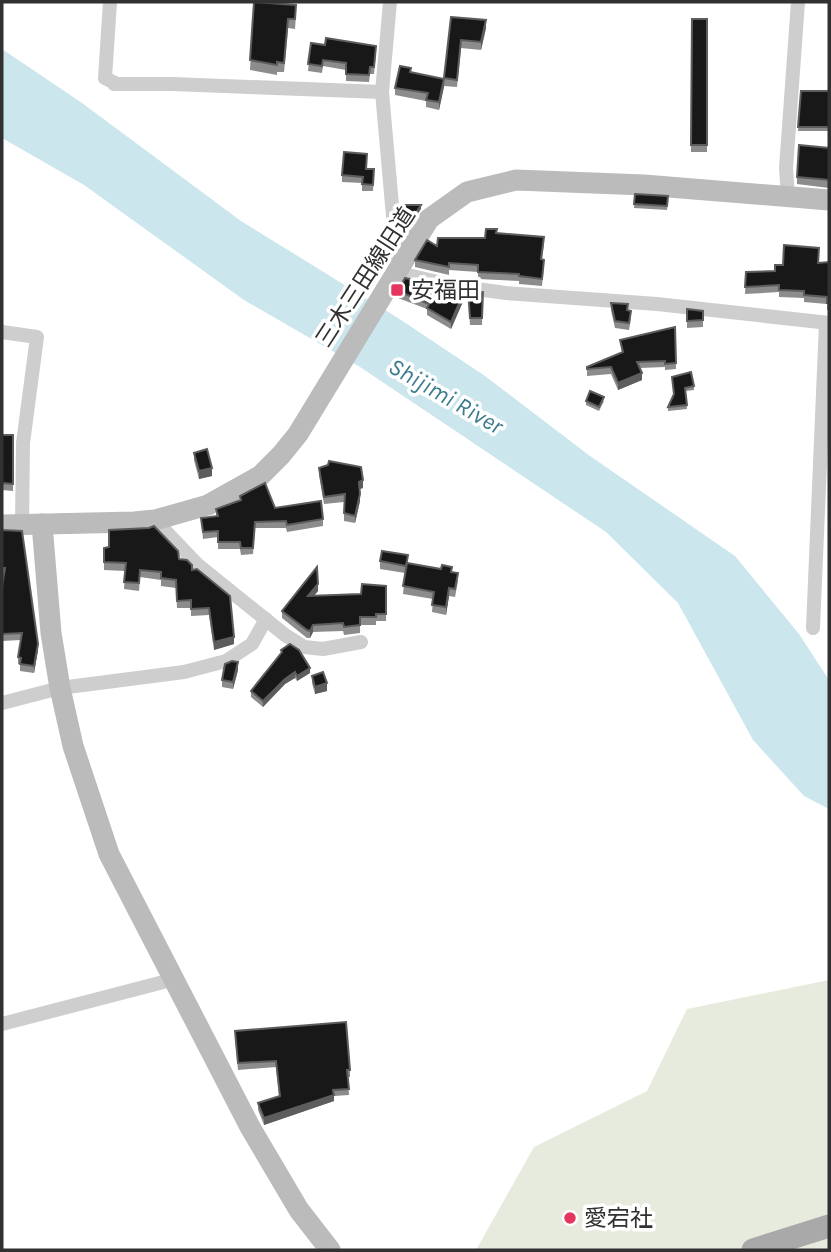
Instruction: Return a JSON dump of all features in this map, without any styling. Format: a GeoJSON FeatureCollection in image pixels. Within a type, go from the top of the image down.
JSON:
{"type":"FeatureCollection","features":[{"type":"Feature","properties":{"kind":"main road"},"geometry":{"type":"LineString","coordinates":[[753,1250],[829,1226]]}},
{"type":"Feature","properties":{"kind":"street"},"geometry":{"type":"LineString","coordinates":[[110,2],[105,78],[114,84],[382,92]]}},
{"type":"Feature","properties":{"kind":"street"},"geometry":{"type":"LineString","coordinates":[[390,2],[382,92],[396,250],[395,272],[455,286],[506,293],[657,304],[827,323],[813,628]]}},
{"type":"Feature","properties":{"kind":"street"},"geometry":{"type":"LineString","coordinates":[[788,197],[786,168],[798,2]]}},
{"type":"Feature","properties":{"kind":"street","name":"三木三田線旧道"},"geometry":{"type":"LineString","coordinates":[[22,524],[155,520],[208,505],[260,476],[281,456],[298,434],[429,219],[467,192],[516,180],[644,185],[829,200]]}},
{"type":"Feature","properties":{"kind":"street"},"geometry":{"type":"LineString","coordinates":[[2,331],[37,337],[23,443],[22,524],[51,633],[73,746],[108,854],[250,1127],[299,1210],[330,1250]]}},
{"type":"Feature","properties":{"kind":"street"},"geometry":{"type":"LineString","coordinates":[[155,520],[198,565],[304,647],[323,649],[360,642]]}},
{"type":"Feature","properties":{"kind":"street"},"geometry":{"type":"LineString","coordinates":[[2,703],[60,688],[184,672],[226,661],[252,644],[267,619]]}},
{"type":"Feature","properties":{"kind":"street"},"geometry":{"type":"LineString","coordinates":[[2,1024],[175,979]]}},
{"type":"Feature","properties":{"kind":"shaded area"},"geometry":{"type":"Polygon","coordinates":[[[829,980],[829,1250],[476,1250],[534,1147],[647,1091],[687,1009],[829,980]]]}},
{"type":"Feature","properties":{"kind":"water","name":"Shijimi River"},"geometry":{"type":"Polygon","coordinates":[[[2,49],[82,103],[241,221],[398,318],[485,376],[590,456],[735,556],[799,634],[829,680],[829,809],[804,796],[753,740],[678,603],[606,532],[360,367],[244,300],[84,185],[2,138],[2,49]]]}},
{"type":"Feature","properties":{"kind":"building"},"geometry":{"type":"Polygon","coordinates":[[[254,2],[296,5],[295,19],[288,19],[284,63],[277,62],[277,65],[250,60],[254,2]]]}},
{"type":"Feature","properties":{"kind":"building"},"geometry":{"type":"Polygon","coordinates":[[[451,17],[486,20],[481,42],[461,40],[457,80],[444,78],[451,17]]]}},
{"type":"Feature","properties":{"kind":"building"},"geometry":{"type":"Polygon","coordinates":[[[692,19],[707,19],[707,145],[691,145],[692,19]]]}},
{"type":"Feature","properties":{"kind":"building"},"geometry":{"type":"Polygon","coordinates":[[[326,38],[376,46],[374,67],[370,67],[369,75],[346,74],[346,63],[323,60],[322,66],[308,64],[311,43],[325,45],[326,38]]]}},
{"type":"Feature","properties":{"kind":"building"},"geometry":{"type":"Polygon","coordinates":[[[400,66],[411,68],[410,72],[444,79],[439,102],[426,100],[428,93],[395,88],[400,66]]]}},
{"type":"Feature","properties":{"kind":"building"},"geometry":{"type":"Polygon","coordinates":[[[801,91],[829,91],[829,127],[798,127],[801,91]]]}},
{"type":"Feature","properties":{"kind":"building"},"geometry":{"type":"Polygon","coordinates":[[[799,145],[829,148],[829,180],[797,177],[799,145]]]}},
{"type":"Feature","properties":{"kind":"building"},"geometry":{"type":"Polygon","coordinates":[[[344,152],[367,154],[366,169],[374,169],[373,185],[362,184],[363,177],[342,175],[344,152]]]}},
{"type":"Feature","properties":{"kind":"building"},"geometry":{"type":"Polygon","coordinates":[[[635,194],[668,196],[667,206],[634,204],[635,194]]]}},
{"type":"Feature","properties":{"kind":"building"},"geometry":{"type":"Polygon","coordinates":[[[402,205],[421,205],[404,231],[402,205]]]}},
{"type":"Feature","properties":{"kind":"building"},"geometry":{"type":"Polygon","coordinates":[[[486,229],[497,229],[496,233],[544,237],[542,279],[519,274],[478,272],[478,265],[449,263],[449,267],[415,260],[427,240],[437,246],[438,238],[485,238],[486,229]]]}},
{"type":"Feature","properties":{"kind":"building"},"geometry":{"type":"Polygon","coordinates":[[[784,245],[819,248],[818,263],[829,262],[829,303],[827,297],[804,295],[804,291],[779,290],[779,285],[745,287],[746,272],[775,271],[775,265],[783,265],[784,245]]]}},
{"type":"Feature","properties":{"kind":"building"},"geometry":{"type":"Polygon","coordinates":[[[365,260],[376,260],[375,278],[367,291],[365,260]]]}},
{"type":"Feature","properties":{"kind":"building"},"geometry":{"type":"Polygon","coordinates":[[[405,278],[465,290],[451,322],[427,308],[429,304],[398,291],[405,278]]]}},
{"type":"Feature","properties":{"kind":"building"},"geometry":{"type":"Polygon","coordinates":[[[468,290],[483,292],[482,318],[470,318],[468,290]]]}},
{"type":"Feature","properties":{"kind":"building"},"geometry":{"type":"Polygon","coordinates":[[[611,303],[628,304],[627,310],[631,311],[629,323],[615,321],[611,303]]]}},
{"type":"Feature","properties":{"kind":"building"},"geometry":{"type":"Polygon","coordinates":[[[687,309],[703,311],[703,320],[687,321],[687,309]]]}},
{"type":"Feature","properties":{"kind":"building"},"geometry":{"type":"Polygon","coordinates":[[[675,327],[676,363],[637,362],[642,373],[618,383],[611,367],[587,369],[623,352],[620,340],[675,327]]]}},
{"type":"Feature","properties":{"kind":"building"},"geometry":{"type":"Polygon","coordinates":[[[691,372],[694,386],[685,388],[687,405],[668,407],[674,394],[672,377],[691,372]]]}},
{"type":"Feature","properties":{"kind":"building"},"geometry":{"type":"Polygon","coordinates":[[[590,391],[604,397],[599,407],[586,401],[590,391]]]}},
{"type":"Feature","properties":{"kind":"building"},"geometry":{"type":"Polygon","coordinates":[[[2,435],[13,435],[13,484],[2,483],[2,435]]]}},
{"type":"Feature","properties":{"kind":"building"},"geometry":{"type":"Polygon","coordinates":[[[207,449],[212,468],[199,471],[194,453],[207,449]]]}},
{"type":"Feature","properties":{"kind":"building"},"geometry":{"type":"Polygon","coordinates":[[[329,461],[361,467],[363,480],[359,482],[360,494],[355,516],[344,513],[345,494],[324,497],[319,468],[328,465],[329,461]]]}},
{"type":"Feature","properties":{"kind":"building"},"geometry":{"type":"Polygon","coordinates":[[[265,483],[275,508],[321,501],[323,519],[287,525],[286,521],[255,522],[253,548],[241,548],[240,542],[218,542],[218,531],[203,532],[201,518],[218,516],[216,509],[241,500],[240,496],[265,483]]]}},
{"type":"Feature","properties":{"kind":"building"},"geometry":{"type":"Polygon","coordinates":[[[154,526],[178,551],[179,559],[187,560],[192,565],[192,570],[197,569],[230,596],[234,637],[214,642],[209,608],[191,609],[191,600],[177,601],[176,580],[161,578],[161,572],[140,570],[139,583],[124,582],[126,563],[104,562],[104,548],[109,547],[109,530],[154,526]]]}},
{"type":"Feature","properties":{"kind":"building"},"geometry":{"type":"Polygon","coordinates":[[[2,530],[22,531],[38,644],[34,666],[20,664],[21,658],[18,657],[22,633],[2,634],[2,587],[5,568],[2,568],[2,530]]]}},
{"type":"Feature","properties":{"kind":"building"},"geometry":{"type":"Polygon","coordinates":[[[382,551],[408,555],[406,566],[380,561],[382,551]]]}},
{"type":"Feature","properties":{"kind":"building"},"geometry":{"type":"Polygon","coordinates":[[[407,563],[441,569],[442,565],[452,567],[451,572],[458,573],[455,589],[449,588],[446,607],[432,605],[434,592],[403,586],[407,563]]]}},
{"type":"Feature","properties":{"kind":"building"},"geometry":{"type":"Polygon","coordinates":[[[317,567],[318,584],[308,596],[361,594],[362,584],[386,586],[386,614],[360,617],[360,625],[313,625],[310,631],[307,630],[282,611],[317,567]]]}},
{"type":"Feature","properties":{"kind":"building"},"geometry":{"type":"Polygon","coordinates":[[[290,644],[299,650],[310,668],[297,676],[295,672],[285,679],[263,701],[251,691],[281,650],[290,644]]]}},
{"type":"Feature","properties":{"kind":"building"},"geometry":{"type":"Polygon","coordinates":[[[238,662],[233,682],[222,680],[225,664],[238,662]]]}},
{"type":"Feature","properties":{"kind":"building"},"geometry":{"type":"Polygon","coordinates":[[[323,672],[327,683],[315,687],[312,676],[323,672]]]}},
{"type":"Feature","properties":{"kind":"building"},"geometry":{"type":"Polygon","coordinates":[[[346,1022],[349,1089],[333,1090],[334,1095],[264,1118],[258,1103],[280,1096],[276,1061],[238,1063],[235,1031],[346,1022]]]}},
{"type":"Feature","properties":{"kind":"place","name":"安福田"},"geometry":{"type":"Point","coordinates":[397,290]}},
{"type":"Feature","properties":{"kind":"place","name":"愛宕社"},"geometry":{"type":"Point","coordinates":[570,1218]}}]}
